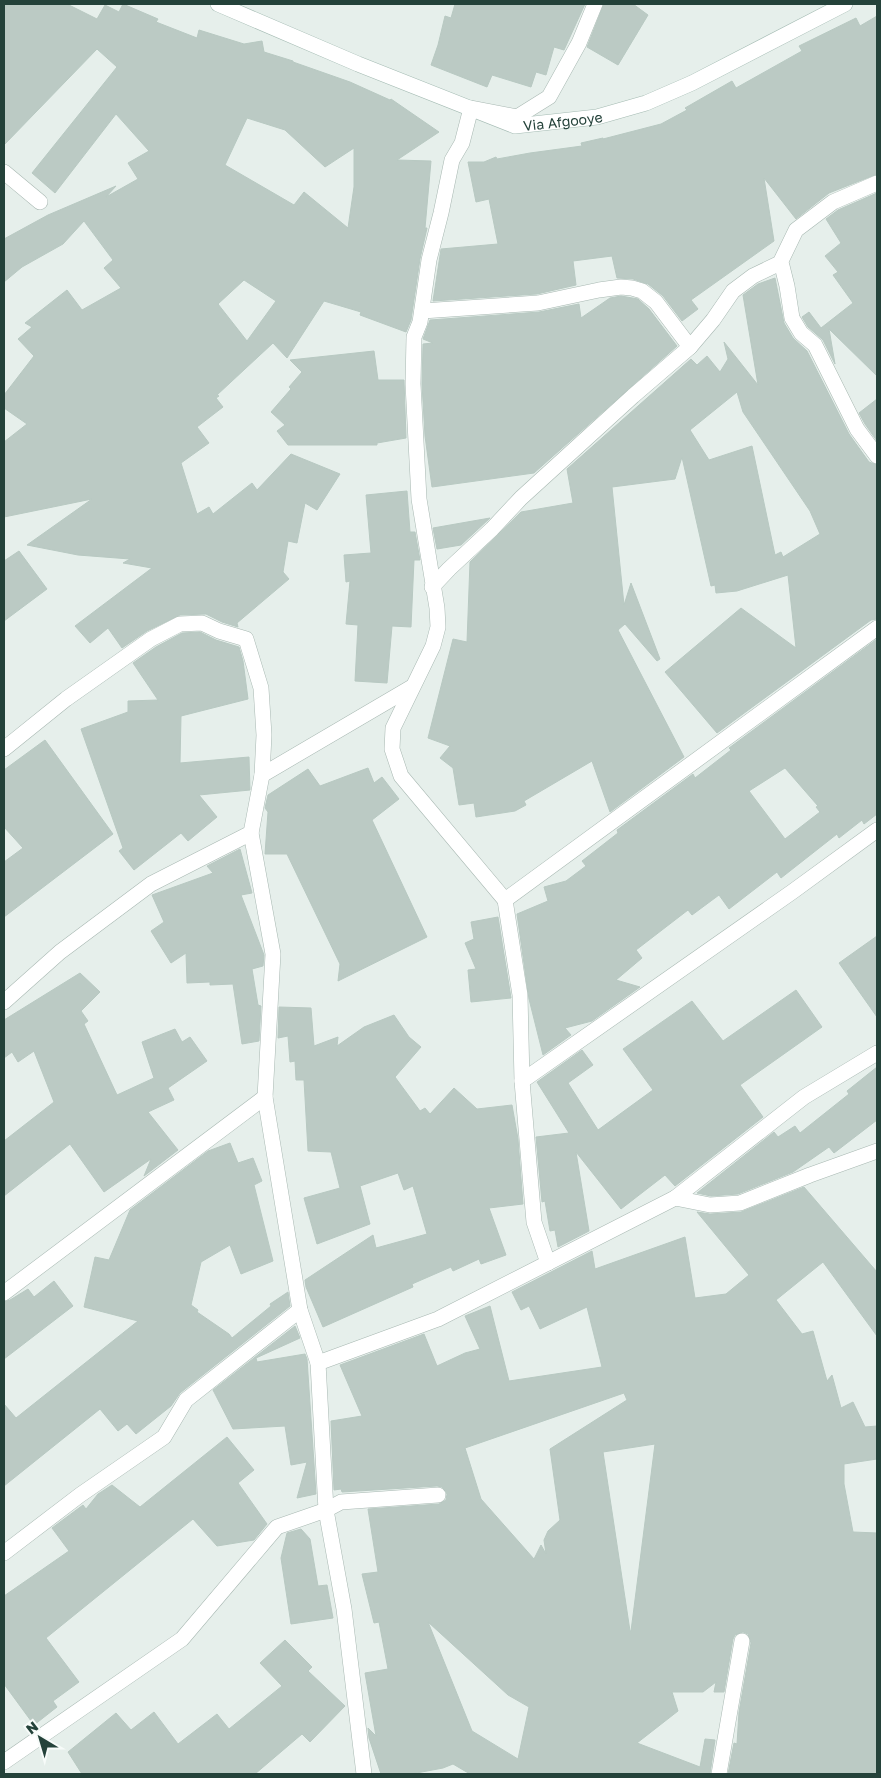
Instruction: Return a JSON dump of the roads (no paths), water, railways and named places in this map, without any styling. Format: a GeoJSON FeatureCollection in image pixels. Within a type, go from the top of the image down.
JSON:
{"type":"FeatureCollection","features":[{"type":"Feature","properties":{"kind":"street","name":"Via Afgooye"},"geometry":{"type":"LineString","coordinates":[[218,4],[358,64],[516,126],[605,115],[646,103],[692,83],[845,4]]}},
{"type":"Feature","properties":{"kind":"street"},"geometry":{"type":"LineString","coordinates":[[548,1263],[534,1222],[522,1081],[520,995],[505,900],[401,776],[392,748],[393,728],[433,646],[438,627],[437,608],[432,587],[419,499],[412,384],[414,338],[420,322],[429,260],[452,160],[462,143],[471,108],[517,117],[549,96],[579,43],[595,4]]}},
{"type":"Feature","properties":{"kind":"street"},"geometry":{"type":"LineString","coordinates":[[4,172],[40,202]]}},
{"type":"Feature","properties":{"kind":"street"},"geometry":{"type":"LineString","coordinates":[[432,587],[521,498],[690,347],[713,320],[733,291],[752,276],[780,263],[796,230],[833,202],[877,183]]}},
{"type":"Feature","properties":{"kind":"street"},"geometry":{"type":"LineString","coordinates":[[780,263],[787,286],[792,318],[801,333],[815,345],[858,429],[877,456]]}},
{"type":"Feature","properties":{"kind":"street"},"geometry":{"type":"LineString","coordinates":[[422,311],[538,303],[599,290],[621,287],[632,288],[642,291],[656,302],[690,347]]}},
{"type":"Feature","properties":{"kind":"street"},"geometry":{"type":"LineString","coordinates":[[4,749],[66,699],[151,639],[180,624],[202,623],[219,631],[246,639],[261,688],[264,734],[262,775],[251,833],[273,954],[265,1097],[300,1310],[318,1363],[326,1510],[344,1609],[364,1774]]}},
{"type":"Feature","properties":{"kind":"street"},"geometry":{"type":"LineString","coordinates":[[505,900],[877,628]]}},
{"type":"Feature","properties":{"kind":"street"},"geometry":{"type":"LineString","coordinates":[[262,775],[412,687]]}},
{"type":"Feature","properties":{"kind":"street"},"geometry":{"type":"LineString","coordinates":[[522,1081],[792,892],[877,830]]}},
{"type":"Feature","properties":{"kind":"street"},"geometry":{"type":"LineString","coordinates":[[4,1002],[60,952],[151,884],[251,833]]}},
{"type":"Feature","properties":{"kind":"street"},"geometry":{"type":"LineString","coordinates":[[318,1363],[438,1319],[675,1198],[804,1097],[877,1053]]}},
{"type":"Feature","properties":{"kind":"street"},"geometry":{"type":"LineString","coordinates":[[4,1293],[265,1097]]}},
{"type":"Feature","properties":{"kind":"street"},"geometry":{"type":"LineString","coordinates":[[675,1198],[710,1205],[740,1203],[877,1151]]}},
{"type":"Feature","properties":{"kind":"street"},"geometry":{"type":"LineString","coordinates":[[4,1553],[80,1494],[164,1437],[186,1400],[300,1310]]}},
{"type":"Feature","properties":{"kind":"street"},"geometry":{"type":"LineString","coordinates":[[4,1762],[182,1639],[277,1527],[326,1510],[341,1502],[438,1496]]}},
{"type":"Feature","properties":{"kind":"street"},"geometry":{"type":"LineString","coordinates":[[719,1774],[742,1641]]}}]}
